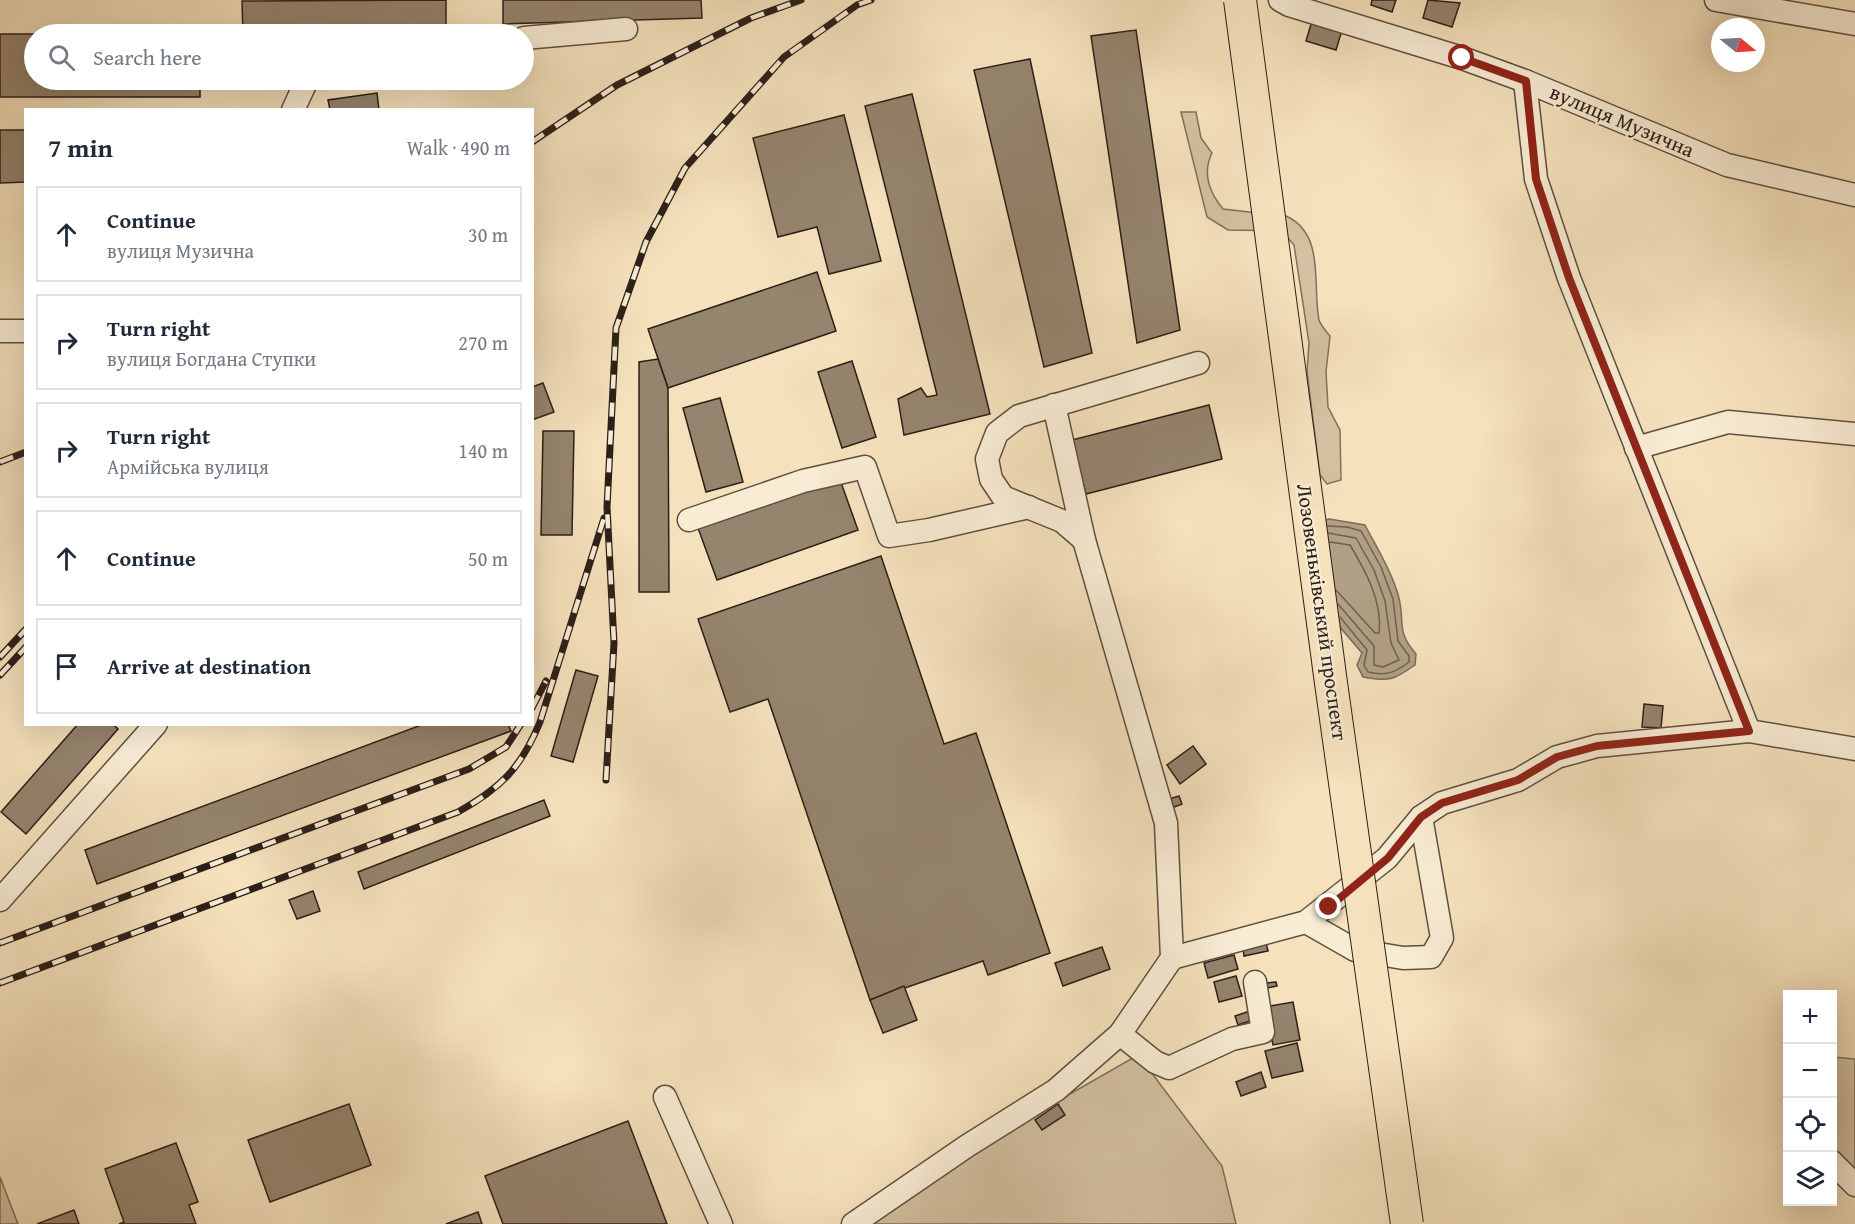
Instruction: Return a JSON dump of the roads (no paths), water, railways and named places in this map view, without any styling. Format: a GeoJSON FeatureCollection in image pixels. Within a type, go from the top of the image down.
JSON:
{"type":"FeatureCollection","features":[{"type":"Feature","properties":{"kind":"highway","name":"Лозовеньківський проспект"},"geometry":{"type":"LineString","coordinates":[[1240,0],[1331,683],[1407,1224]]}},
{"type":"Feature","properties":{"kind":"street"},"geometry":{"type":"LineString","coordinates":[[1716,0],[1855,24]]}},
{"type":"Feature","properties":{"kind":"street","name":"вулиця Музична"},"geometry":{"type":"LineString","coordinates":[[1285,3],[1462,58],[1526,81],[1727,165],[1855,195]]}},
{"type":"Feature","properties":{"kind":"street"},"geometry":{"type":"LineString","coordinates":[[534,37],[626,29]]}},
{"type":"Feature","properties":{"kind":"street"},"geometry":{"type":"LineString","coordinates":[[1526,81],[1536,179],[1569,278],[1749,731]]}},
{"type":"Feature","properties":{"kind":"street"},"geometry":{"type":"LineString","coordinates":[[294,108],[302,90]]}},
{"type":"Feature","properties":{"kind":"street"},"geometry":{"type":"LineString","coordinates":[[0,331],[24,331]]}},
{"type":"Feature","properties":{"kind":"street"},"geometry":{"type":"LineString","coordinates":[[1084,540],[1062,521],[1003,497],[991,479],[987,459],[997,433],[1019,416],[1198,363]]}},
{"type":"Feature","properties":{"kind":"street"},"geometry":{"type":"LineString","coordinates":[[853,1224],[967,1146],[1056,1090],[1120,1034],[1172,958],[1166,823],[1084,540],[1054,405]]}},
{"type":"Feature","properties":{"kind":"street"},"geometry":{"type":"LineString","coordinates":[[1636,448],[1728,422],[1855,434]]}},
{"type":"Feature","properties":{"kind":"street"},"geometry":{"type":"LineString","coordinates":[[689,520],[803,481],[865,467],[890,536],[929,530],[1029,507]]}},
{"type":"Feature","properties":{"kind":"street"},"geometry":{"type":"LineString","coordinates":[[0,900],[154,726]]}},
{"type":"Feature","properties":{"kind":"street"},"geometry":{"type":"LineString","coordinates":[[1172,958],[1306,922],[1388,858],[1421,817],[1442,803],[1518,780],[1557,757],[1597,746],[1749,731],[1855,748]]}},
{"type":"Feature","properties":{"kind":"street"},"geometry":{"type":"LineString","coordinates":[[1306,922],[1355,950],[1403,958],[1431,957],[1442,938],[1421,817]]}},
{"type":"Feature","properties":{"kind":"street"},"geometry":{"type":"LineString","coordinates":[[1120,1034],[1155,1062],[1169,1068],[1232,1039],[1263,1032],[1255,982]]}},
{"type":"Feature","properties":{"kind":"street"},"geometry":{"type":"LineString","coordinates":[[665,1097],[722,1224]]}},
{"type":"Feature","properties":{"kind":"street"},"geometry":{"type":"LineString","coordinates":[[1837,1166],[1855,1185]]}},
{"type":"Feature","properties":{"kind":"water"},"geometry":{"type":"Polygon","coordinates":[[[1329,519],[1365,525],[1384,560],[1399,598],[1403,633],[1416,654],[1415,665],[1396,677],[1379,679],[1363,677],[1357,665],[1362,653],[1328,613],[1298,527],[1329,519]]]}},
{"type":"Feature","properties":{"kind":"railway"},"geometry":{"type":"LineString","coordinates":[[534,141],[617,85],[751,18],[801,0]]}},
{"type":"Feature","properties":{"kind":"railway"},"geometry":{"type":"LineString","coordinates":[[606,780],[614,643],[607,507],[616,328],[646,242],[685,168],[784,57],[857,5],[871,0]]}},
{"type":"Feature","properties":{"kind":"railway"},"geometry":{"type":"LineString","coordinates":[[0,462],[24,453]]}},
{"type":"Feature","properties":{"kind":"railway"},"geometry":{"type":"LineString","coordinates":[[0,983],[458,812],[498,785],[517,764],[540,722],[604,518]]}},
{"type":"Feature","properties":{"kind":"railway"},"geometry":{"type":"LineString","coordinates":[[0,657],[24,631]]}},
{"type":"Feature","properties":{"kind":"railway"},"geometry":{"type":"LineString","coordinates":[[0,675],[24,649]]}},
{"type":"Feature","properties":{"kind":"railway"},"geometry":{"type":"LineString","coordinates":[[534,704],[546,681]]}},
{"type":"Feature","properties":{"kind":"railway"},"geometry":{"type":"LineString","coordinates":[[0,943],[469,769],[506,747],[520,726]]}}]}
